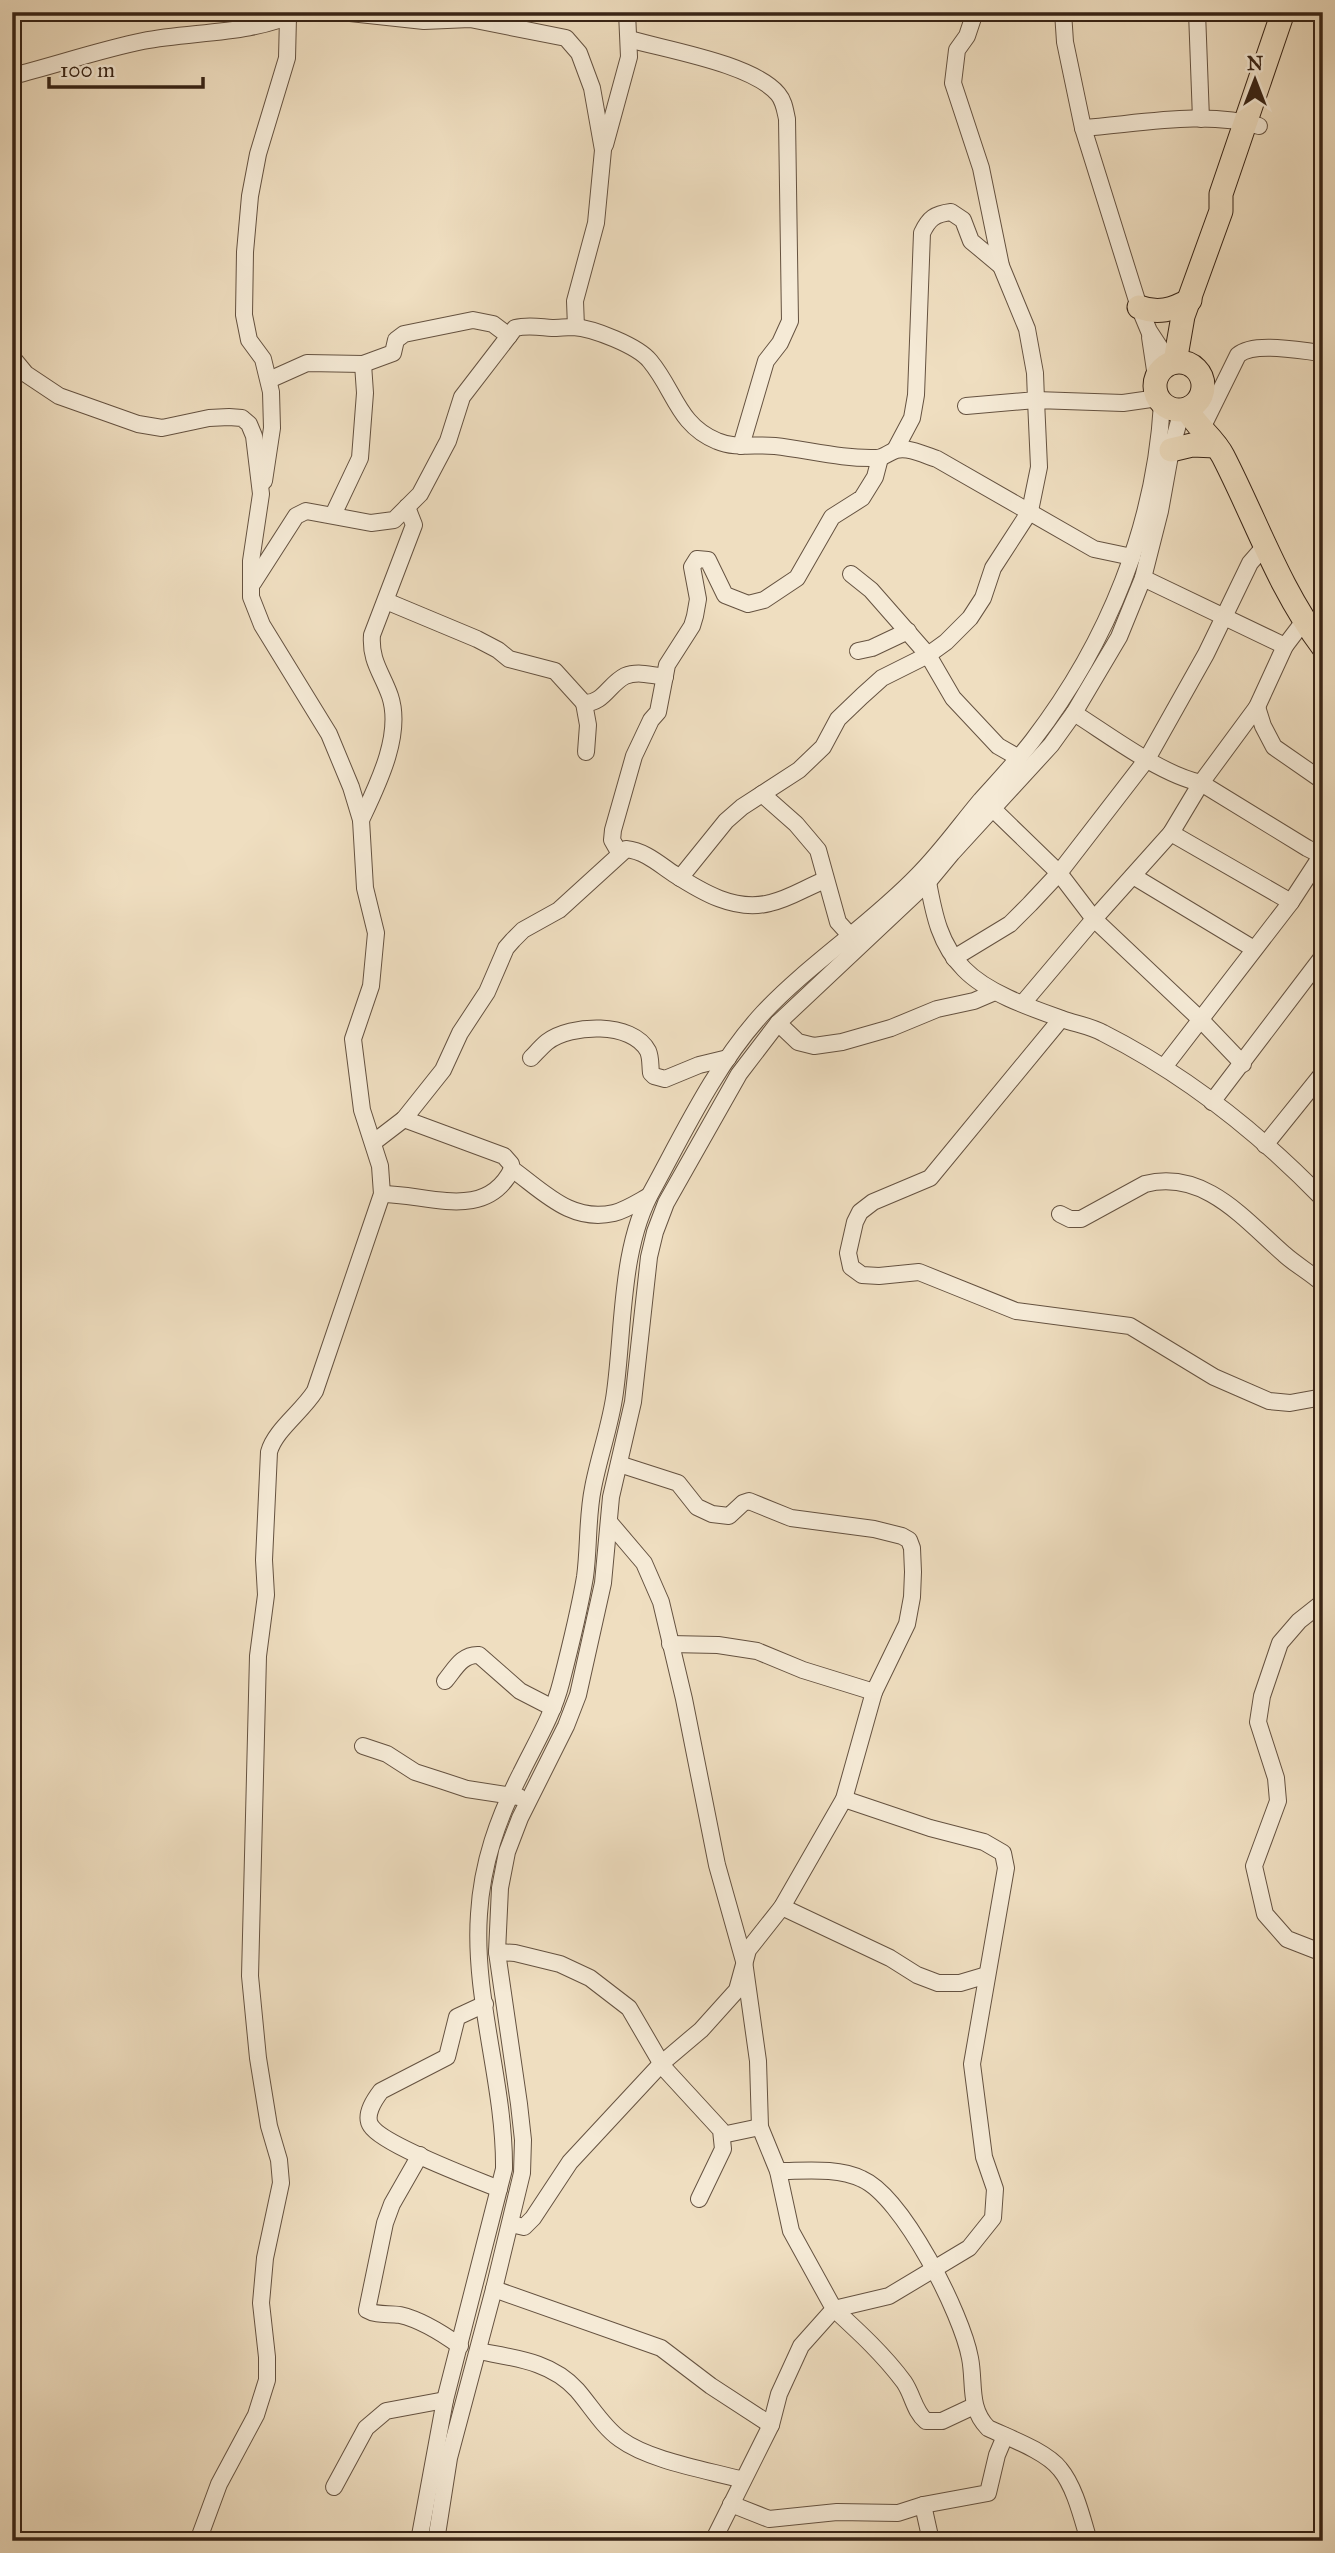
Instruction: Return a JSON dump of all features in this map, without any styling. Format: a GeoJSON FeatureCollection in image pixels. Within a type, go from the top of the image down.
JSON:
{"type":"FeatureCollection","features":[{"type":"Feature","properties":{"kind":"highway"},"geometry":{"type":"LineString","coordinates":[[1171,450],[1192,445],[1184,399],[1186,308],[1221,211],[1234,198],[1240,161],[1283,12]]}},
{"type":"Feature","properties":{"kind":"highway"},"geometry":{"type":"LineString","coordinates":[[1252,124],[1297,12]]}},
{"type":"Feature","properties":{"kind":"highway"},"geometry":{"type":"LineString","coordinates":[[1139,307],[1150,311],[1186,308]]}},
{"type":"Feature","properties":{"kind":"highway"},"geometry":{"type":"LineString","coordinates":[[1184,399],[1304,621],[1323,647]]}},
{"type":"Feature","properties":{"kind":"street"},"geometry":{"type":"LineString","coordinates":[[341,12],[424,21],[471,16],[566,38],[579,53],[592,88],[603,150]]}},
{"type":"Feature","properties":{"kind":"street"},"geometry":{"type":"LineString","coordinates":[[576,327],[575,301],[596,223],[603,150],[629,57],[627,12]]}},
{"type":"Feature","properties":{"kind":"street"},"geometry":{"type":"LineString","coordinates":[[680,878],[726,821],[799,769],[823,747],[838,719],[883,678],[928,655],[946,642],[970,618],[983,598],[993,568],[1030,511],[1039,467],[1035,373],[1027,329],[1001,266],[981,168],[953,83],[957,50],[967,36],[975,12]]}},
{"type":"Feature","properties":{"kind":"street"},"geometry":{"type":"LineString","coordinates":[[854,941],[928,883],[992,808],[1051,745],[1074,713],[1119,637],[1143,578],[1160,511],[1184,399],[1139,307],[1083,128],[1065,42],[1063,12]]}},
{"type":"Feature","properties":{"kind":"street"},"geometry":{"type":"LineString","coordinates":[[1197,12],[1201,118]]}},
{"type":"Feature","properties":{"kind":"street"},"geometry":{"type":"LineString","coordinates":[[12,76],[143,41],[249,27],[293,15],[288,58],[258,154],[250,196],[245,252],[244,315],[249,340],[263,359],[269,380],[272,428],[251,561],[251,597],[262,625],[329,734],[351,787],[361,820],[365,888],[376,933],[371,986],[353,1039],[362,1110],[374,1142],[381,1180],[315,1391],[304,1408],[272,1440],[269,1452],[264,1560],[266,1595],[258,1657],[250,1976],[258,2058],[269,2126],[279,2160],[281,2183],[265,2258],[261,2303],[267,2380],[256,2415],[219,2484],[198,2541]]}},
{"type":"Feature","properties":{"kind":"street"},"geometry":{"type":"LineString","coordinates":[[629,39],[745,71],[771,88],[784,103],[787,119],[790,321],[780,343],[766,361],[741,446]]}},
{"type":"Feature","properties":{"kind":"street"},"geometry":{"type":"LineString","coordinates":[[1083,128],[1201,118],[1252,124]]}},
{"type":"Feature","properties":{"kind":"street"},"geometry":{"type":"LineString","coordinates":[[895,450],[912,418],[916,395],[922,233],[927,223],[935,214],[951,212],[963,220],[971,241],[1001,266]]}},
{"type":"Feature","properties":{"kind":"street"},"geometry":{"type":"LineString","coordinates":[[269,380],[307,363],[363,364],[393,353],[396,340],[404,334],[473,320],[493,324],[509,336]]}},
{"type":"Feature","properties":{"kind":"street"},"geometry":{"type":"LineString","coordinates":[[253,583],[296,516],[306,511],[371,523],[394,520],[420,494],[448,441],[462,397],[515,328],[528,325],[576,327],[626,343],[649,358],[666,383],[681,414],[701,433],[720,443],[771,446],[844,457],[880,458],[895,450],[913,450],[937,459],[1094,549],[1132,557]]}},
{"type":"Feature","properties":{"kind":"street"},"geometry":{"type":"LineString","coordinates":[[436,2541],[430,2515],[445,2400],[504,2169],[504,2139],[479,1951],[481,1885],[489,1847],[510,1795],[560,1690],[584,1579],[592,1493],[614,1398],[631,1253],[637,1226],[649,1196],[729,1058],[762,1014],[803,988],[854,941],[916,877],[1037,736],[1092,652],[1132,557],[1144,521],[1155,472],[1184,399],[1250,348],[1323,354]]}},
{"type":"Feature","properties":{"kind":"street"},"geometry":{"type":"LineString","coordinates":[[12,357],[26,374],[59,396],[138,424],[162,428],[209,418],[242,418],[249,424],[254,436],[261,494]]}},
{"type":"Feature","properties":{"kind":"street"},"geometry":{"type":"LineString","coordinates":[[333,515],[360,458],[365,393],[363,364]]}},
{"type":"Feature","properties":{"kind":"street"},"geometry":{"type":"LineString","coordinates":[[966,406],[1036,400],[1123,402],[1184,399]]}},
{"type":"Feature","properties":{"kind":"street"},"geometry":{"type":"LineString","coordinates":[[620,854],[612,840],[616,815],[634,756],[651,720],[658,712],[667,665],[692,626],[695,616],[698,599],[692,573],[694,562],[697,559],[708,560],[725,594],[733,600],[748,604],[764,600],[797,578],[832,517],[862,498],[875,477],[880,458]]}},
{"type":"Feature","properties":{"kind":"street"},"geometry":{"type":"LineString","coordinates":[[361,820],[385,768],[393,733],[391,699],[372,658],[371,645],[372,635],[414,525],[407,507]]}},
{"type":"Feature","properties":{"kind":"street"},"geometry":{"type":"LineString","coordinates":[[954,958],[1010,924],[1059,873],[1147,759],[1224,617],[1250,563],[1264,547]]}},
{"type":"Feature","properties":{"kind":"street"},"geometry":{"type":"LineString","coordinates":[[851,574],[871,590],[928,655],[953,698],[998,746],[1019,758]]}},
{"type":"Feature","properties":{"kind":"street"},"geometry":{"type":"LineString","coordinates":[[1143,578],[1284,646]]}},
{"type":"Feature","properties":{"kind":"street"},"geometry":{"type":"LineString","coordinates":[[386,601],[477,639],[509,659],[555,671],[584,703],[588,725],[586,752]]}},
{"type":"Feature","properties":{"kind":"street"},"geometry":{"type":"LineString","coordinates":[[1023,1003],[1171,833],[1201,783],[1257,707],[1284,646],[1304,621]]}},
{"type":"Feature","properties":{"kind":"street"},"geometry":{"type":"LineString","coordinates":[[858,651],[872,648],[908,631]]}},
{"type":"Feature","properties":{"kind":"street"},"geometry":{"type":"LineString","coordinates":[[584,703],[593,704],[627,675],[638,673],[664,677]]}},
{"type":"Feature","properties":{"kind":"street"},"geometry":{"type":"LineString","coordinates":[[1257,707],[1274,747],[1323,781]]}},
{"type":"Feature","properties":{"kind":"street"},"geometry":{"type":"LineString","coordinates":[[1074,713],[1147,759],[1191,781],[1201,783],[1307,848],[1323,852]]}},
{"type":"Feature","properties":{"kind":"street"},"geometry":{"type":"LineString","coordinates":[[762,794],[809,837],[822,861],[838,922],[854,941]]}},
{"type":"Feature","properties":{"kind":"street"},"geometry":{"type":"LineString","coordinates":[[992,808],[1059,873],[1094,919],[1201,1020],[1243,1064]]}},
{"type":"Feature","properties":{"kind":"street"},"geometry":{"type":"LineString","coordinates":[[1171,833],[1292,902]]}},
{"type":"Feature","properties":{"kind":"street"},"geometry":{"type":"LineString","coordinates":[[374,1142],[404,1119],[443,1070],[460,1033],[486,992],[506,948],[523,930],[559,910],[626,849],[643,853],[712,897],[729,902],[771,903],[825,880]]}},
{"type":"Feature","properties":{"kind":"street"},"geometry":{"type":"LineString","coordinates":[[1164,1067],[1292,902],[1323,852]]}},
{"type":"Feature","properties":{"kind":"street"},"geometry":{"type":"LineString","coordinates":[[1133,876],[1254,948]]}},
{"type":"Feature","properties":{"kind":"street"},"geometry":{"type":"LineString","coordinates":[[928,883],[944,946],[966,971],[995,992],[1098,1031],[1164,1067],[1265,1144],[1323,1199]]}},
{"type":"Feature","properties":{"kind":"street"},"geometry":{"type":"LineString","coordinates":[[1212,1102],[1323,956]]}},
{"type":"Feature","properties":{"kind":"street"},"geometry":{"type":"LineString","coordinates":[[419,2541],[449,2458],[511,2224],[522,2172],[523,2140],[497,1952],[502,1876],[507,1852],[528,1800],[566,1726],[578,1695],[603,1583],[611,1497],[633,1402],[649,1257],[655,1232],[666,1203],[739,1074],[803,988]]}},
{"type":"Feature","properties":{"kind":"street"},"geometry":{"type":"LineString","coordinates":[[778,1023],[798,1042],[823,1045],[870,1035],[937,1009],[995,992]]}},
{"type":"Feature","properties":{"kind":"street"},"geometry":{"type":"LineString","coordinates":[[1061,1019],[930,1178],[873,1202],[860,1212],[848,1253],[851,1267],[862,1275],[919,1272],[1016,1311],[1130,1326],[1214,1377],[1269,1401],[1290,1403],[1323,1398]]}},
{"type":"Feature","properties":{"kind":"street"},"geometry":{"type":"LineString","coordinates":[[531,1058],[549,1041],[577,1031],[618,1029],[635,1036],[643,1045],[651,1059],[651,1073],[659,1078],[665,1079],[699,1065],[729,1058]]}},
{"type":"Feature","properties":{"kind":"street"},"geometry":{"type":"LineString","coordinates":[[1265,1144],[1323,1073]]}},
{"type":"Feature","properties":{"kind":"street"},"geometry":{"type":"LineString","coordinates":[[404,1119],[507,1158],[512,1168],[554,1200],[589,1216],[616,1212],[649,1196]]}},
{"type":"Feature","properties":{"kind":"street"},"geometry":{"type":"LineString","coordinates":[[381,1180],[469,1202],[492,1194],[507,1180],[512,1168]]}},
{"type":"Feature","properties":{"kind":"street"},"geometry":{"type":"LineString","coordinates":[[1060,1214],[1070,1219],[1081,1219],[1145,1184],[1154,1181],[1183,1181],[1224,1200],[1289,1258],[1323,1284]]}},
{"type":"Feature","properties":{"kind":"street"},"geometry":{"type":"LineString","coordinates":[[620,1345],[639,1346]]}},
{"type":"Feature","properties":{"kind":"street"},"geometry":{"type":"LineString","coordinates":[[511,2224],[524,2227],[533,2218],[570,2162],[662,2063],[701,2030],[737,1990],[748,1950],[782,1907],[844,1799],[874,1692],[907,1624],[912,1597],[912,1548],[909,1540],[902,1536],[874,1529],[791,1518],[749,1501],[729,1516],[712,1514],[696,1507],[678,1483],[619,1464]]}},
{"type":"Feature","properties":{"kind":"street"},"geometry":{"type":"LineString","coordinates":[[610,1523],[644,1563],[661,1602],[684,1699],[717,1865],[744,1961],[758,2061],[760,2127],[778,2171],[791,2231],[834,2309],[871,2343],[906,2385],[919,2415],[926,2421],[942,2421],[974,2406]]}},
{"type":"Feature","properties":{"kind":"street"},"geometry":{"type":"LineString","coordinates":[[1323,1602],[1299,1621],[1280,1643],[1262,1696],[1258,1722],[1276,1778],[1278,1801],[1254,1866],[1265,1914],[1287,1939],[1323,1953]]}},
{"type":"Feature","properties":{"kind":"street"},"geometry":{"type":"LineString","coordinates":[[670,1644],[718,1645],[757,1651],[803,1670],[874,1692]]}},
{"type":"Feature","properties":{"kind":"street"},"geometry":{"type":"LineString","coordinates":[[445,1681],[463,1658],[479,1655],[520,1691],[553,1708]]}},
{"type":"Feature","properties":{"kind":"street"},"geometry":{"type":"LineString","coordinates":[[363,1746],[387,1754],[415,1772],[467,1788],[528,1800]]}},
{"type":"Feature","properties":{"kind":"street"},"geometry":{"type":"LineString","coordinates":[[713,2541],[771,2425],[779,2394],[801,2346],[834,2309],[889,2296],[969,2248],[993,2218],[995,2189],[984,2157],[972,2064],[1006,1868],[1003,1853],[984,1842],[930,1828],[844,1799]]}},
{"type":"Feature","properties":{"kind":"street"},"geometry":{"type":"LineString","coordinates":[[782,1907],[938,1983],[960,1983],[987,1975]]}},
{"type":"Feature","properties":{"kind":"street"},"geometry":{"type":"LineString","coordinates":[[497,1952],[516,1953],[560,1964],[590,1978],[629,2008],[672,2077],[717,2124],[722,2134],[723,2149],[699,2199]]}},
{"type":"Feature","properties":{"kind":"street"},"geometry":{"type":"LineString","coordinates":[[485,2004],[457,2017],[449,2052],[443,2061],[409,2075],[381,2091],[368,2117],[369,2124],[378,2134],[499,2189]]}},
{"type":"Feature","properties":{"kind":"street"},"geometry":{"type":"LineString","coordinates":[[722,2134],[760,2127]]}},
{"type":"Feature","properties":{"kind":"street"},"geometry":{"type":"LineString","coordinates":[[420,2155],[385,2223],[367,2310],[377,2314],[400,2315],[437,2330],[460,2346]]}},
{"type":"Feature","properties":{"kind":"street"},"geometry":{"type":"LineString","coordinates":[[778,2171],[850,2174],[863,2179],[887,2198],[935,2267],[965,2339],[970,2358],[974,2406],[988,2428],[1049,2458],[1060,2468],[1069,2483],[1088,2541]]}},
{"type":"Feature","properties":{"kind":"street"},"geometry":{"type":"LineString","coordinates":[[494,2289],[661,2348],[711,2386],[771,2425]]}},
{"type":"Feature","properties":{"kind":"street"},"geometry":{"type":"LineString","coordinates":[[478,2351],[530,2360],[548,2368],[574,2387],[619,2438],[644,2452],[743,2480]]}},
{"type":"Feature","properties":{"kind":"street"},"geometry":{"type":"LineString","coordinates":[[334,2487],[366,2428],[386,2411],[445,2400]]}},
{"type":"Feature","properties":{"kind":"street"},"geometry":{"type":"LineString","coordinates":[[731,2504],[769,2519],[837,2512],[898,2513],[923,2505],[988,2494],[997,2455],[1005,2436]]}},
{"type":"Feature","properties":{"kind":"street"},"geometry":{"type":"LineString","coordinates":[[923,2505],[931,2541]]}}]}
